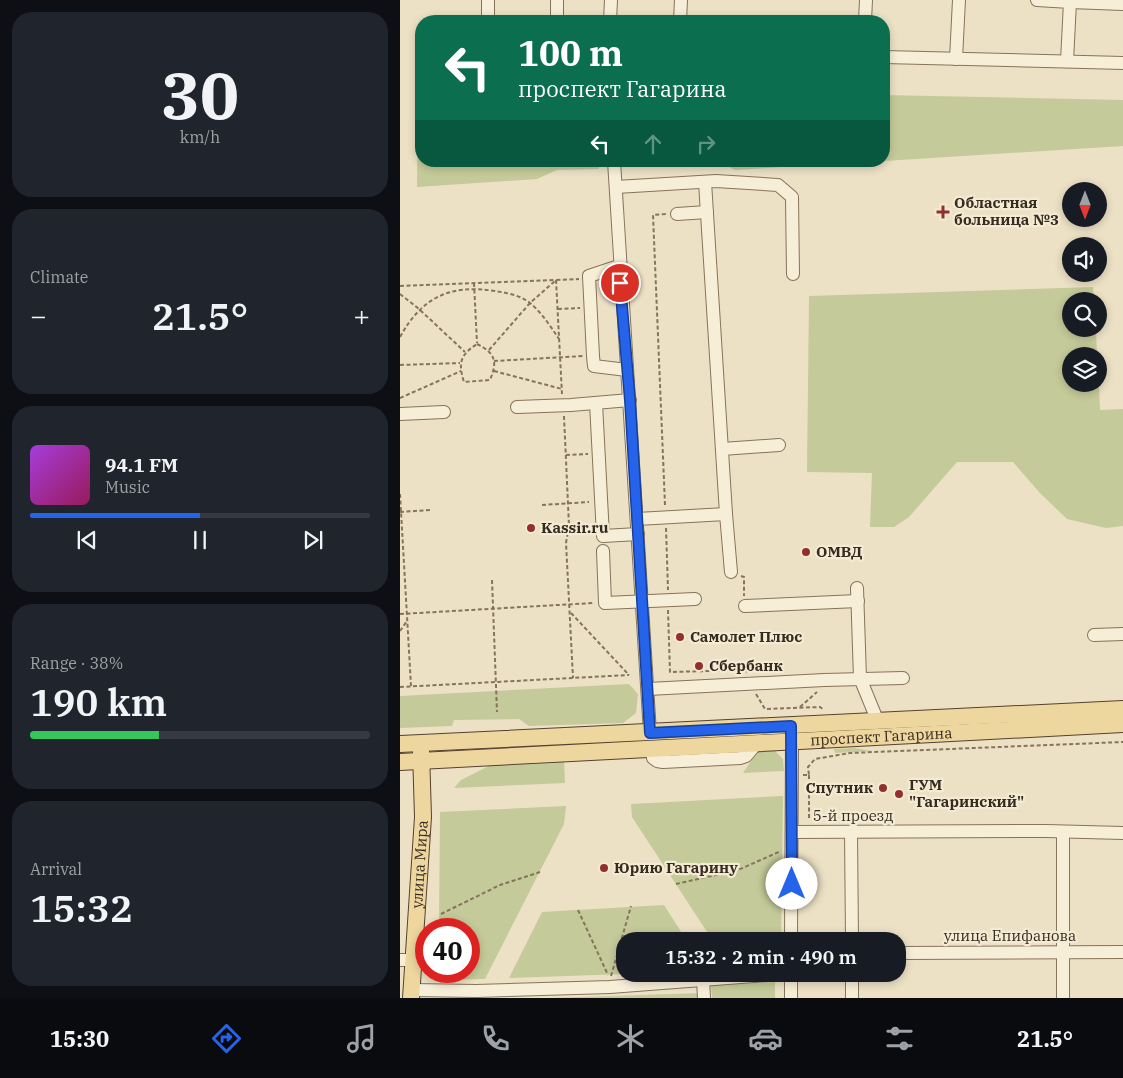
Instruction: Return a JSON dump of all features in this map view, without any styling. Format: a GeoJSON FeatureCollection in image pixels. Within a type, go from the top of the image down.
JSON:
{"type":"FeatureCollection","features":[{"type":"Feature","properties":{"kind":"main road","name":"проспект Гагарина"},"geometry":{"type":"LineString","coordinates":[[400,744],[650,741],[757,743],[792,734],[878,722],[1123,709]]}},
{"type":"Feature","properties":{"kind":"main road","name":"проспект Гагарина"},"geometry":{"type":"LineString","coordinates":[[400,762],[650,741],[792,734],[1123,724]]}},
{"type":"Feature","properties":{"kind":"main road","name":"улица Мира"},"geometry":{"type":"LineString","coordinates":[[412,994],[406,960],[423,817],[421,744]]}},
{"type":"Feature","properties":{"kind":"street"},"geometry":{"type":"LineString","coordinates":[[488,0],[488,15]]}},
{"type":"Feature","properties":{"kind":"street"},"geometry":{"type":"LineString","coordinates":[[557,0],[557,15]]}},
{"type":"Feature","properties":{"kind":"street"},"geometry":{"type":"LineString","coordinates":[[610,15],[611,0]]}},
{"type":"Feature","properties":{"kind":"street"},"geometry":{"type":"LineString","coordinates":[[680,15],[681,0]]}},
{"type":"Feature","properties":{"kind":"street"},"geometry":{"type":"LineString","coordinates":[[865,15],[866,0]]}},
{"type":"Feature","properties":{"kind":"street"},"geometry":{"type":"LineString","coordinates":[[956,59],[959,0]]}},
{"type":"Feature","properties":{"kind":"street"},"geometry":{"type":"LineString","coordinates":[[1037,0],[1123,4]]}},
{"type":"Feature","properties":{"kind":"street"},"geometry":{"type":"LineString","coordinates":[[1066,61],[1070,2]]}},
{"type":"Feature","properties":{"kind":"street"},"geometry":{"type":"LineString","coordinates":[[890,57],[1123,63]]}},
{"type":"Feature","properties":{"kind":"street"},"geometry":{"type":"LineString","coordinates":[[614,167],[619,266],[638,520],[650,741]]}},
{"type":"Feature","properties":{"kind":"street"},"geometry":{"type":"LineString","coordinates":[[616,187],[716,181],[778,184],[792,196],[793,274]]}},
{"type":"Feature","properties":{"kind":"street"},"geometry":{"type":"LineString","coordinates":[[705,182],[731,572]]}},
{"type":"Feature","properties":{"kind":"street"},"geometry":{"type":"LineString","coordinates":[[677,214],[707,212]]}},
{"type":"Feature","properties":{"kind":"street"},"geometry":{"type":"LineString","coordinates":[[619,266],[589,276],[593,356],[594,366],[627,370]]}},
{"type":"Feature","properties":{"kind":"street"},"geometry":{"type":"LineString","coordinates":[[517,407],[563,406],[630,400]]}},
{"type":"Feature","properties":{"kind":"street"},"geometry":{"type":"LineString","coordinates":[[596,403],[603,536],[638,534]]}},
{"type":"Feature","properties":{"kind":"street"},"geometry":{"type":"LineString","coordinates":[[400,414],[444,412]]}},
{"type":"Feature","properties":{"kind":"street"},"geometry":{"type":"LineString","coordinates":[[722,450],[780,445]]}},
{"type":"Feature","properties":{"kind":"street"},"geometry":{"type":"LineString","coordinates":[[638,520],[726,514]]}},
{"type":"Feature","properties":{"kind":"street"},"geometry":{"type":"LineString","coordinates":[[603,551],[605,603],[695,599]]}},
{"type":"Feature","properties":{"kind":"street"},"geometry":{"type":"LineString","coordinates":[[745,606],[858,594],[860,678],[878,722]]}},
{"type":"Feature","properties":{"kind":"street"},"geometry":{"type":"LineString","coordinates":[[1094,635],[1123,634]]}},
{"type":"Feature","properties":{"kind":"street"},"geometry":{"type":"LineString","coordinates":[[648,689],[860,678],[903,678]]}},
{"type":"Feature","properties":{"kind":"street"},"geometry":{"type":"LineString","coordinates":[[791,932],[792,734]]}},
{"type":"Feature","properties":{"kind":"street","name":"5-й проезд"},"geometry":{"type":"LineString","coordinates":[[792,832],[1046,831],[1123,834]]}},
{"type":"Feature","properties":{"kind":"street"},"geometry":{"type":"LineString","coordinates":[[852,832],[852,932]]}},
{"type":"Feature","properties":{"kind":"street"},"geometry":{"type":"LineString","coordinates":[[1063,832],[1063,998]]}},
{"type":"Feature","properties":{"kind":"street","name":"улица Епифанова"},"geometry":{"type":"LineString","coordinates":[[906,953],[1123,952]]}},
{"type":"Feature","properties":{"kind":"street"},"geometry":{"type":"LineString","coordinates":[[412,994],[610,987],[668,982]]}},
{"type":"Feature","properties":{"kind":"street"},"geometry":{"type":"LineString","coordinates":[[703,982],[704,998]]}},
{"type":"Feature","properties":{"kind":"street"},"geometry":{"type":"LineString","coordinates":[[791,982],[791,998]]}},
{"type":"Feature","properties":{"kind":"street"},"geometry":{"type":"LineString","coordinates":[[852,982],[852,998]]}},
{"type":"Feature","properties":{"kind":"path"},"geometry":{"type":"LineString","coordinates":[[677,214],[652,215],[670,672],[746,670],[750,684],[765,709],[820,706],[827,713]]}},
{"type":"Feature","properties":{"kind":"path"},"geometry":{"type":"LineString","coordinates":[[400,286],[589,279]]}},
{"type":"Feature","properties":{"kind":"path"},"geometry":{"type":"LineString","coordinates":[[488,350],[530,303],[556,280]]}},
{"type":"Feature","properties":{"kind":"path"},"geometry":{"type":"LineString","coordinates":[[556,280],[566,455],[569,526],[566,543],[573,678]]}},
{"type":"Feature","properties":{"kind":"path"},"geometry":{"type":"LineString","coordinates":[[474,283],[477,344]]}},
{"type":"Feature","properties":{"kind":"path"},"geometry":{"type":"LineString","coordinates":[[400,337],[419,309],[444,293],[474,288],[511,293],[530,303],[559,339]]}},
{"type":"Feature","properties":{"kind":"path"},"geometry":{"type":"LineString","coordinates":[[400,294],[465,352]]}},
{"type":"Feature","properties":{"kind":"path"},"geometry":{"type":"LineString","coordinates":[[558,309],[591,307]]}},
{"type":"Feature","properties":{"kind":"path"},"geometry":{"type":"LineString","coordinates":[[477,344],[488,350],[494,361],[494,371],[490,380],[464,382],[461,363],[465,352],[477,344]]}},
{"type":"Feature","properties":{"kind":"path"},"geometry":{"type":"LineString","coordinates":[[494,361],[593,356]]}},
{"type":"Feature","properties":{"kind":"path"},"geometry":{"type":"LineString","coordinates":[[400,365],[461,363]]}},
{"type":"Feature","properties":{"kind":"path"},"geometry":{"type":"LineString","coordinates":[[400,398],[461,371]]}},
{"type":"Feature","properties":{"kind":"path"},"geometry":{"type":"LineString","coordinates":[[494,371],[562,389]]}},
{"type":"Feature","properties":{"kind":"path"},"geometry":{"type":"LineString","coordinates":[[566,455],[598,453]]}},
{"type":"Feature","properties":{"kind":"path"},"geometry":{"type":"LineString","coordinates":[[400,494],[411,686]]}},
{"type":"Feature","properties":{"kind":"path"},"geometry":{"type":"LineString","coordinates":[[542,505],[601,501]]}},
{"type":"Feature","properties":{"kind":"path"},"geometry":{"type":"LineString","coordinates":[[400,512],[430,510]]}},
{"type":"Feature","properties":{"kind":"path"},"geometry":{"type":"LineString","coordinates":[[731,572],[744,577],[745,606]]}},
{"type":"Feature","properties":{"kind":"path"},"geometry":{"type":"LineString","coordinates":[[492,580],[496,712]]}},
{"type":"Feature","properties":{"kind":"path"},"geometry":{"type":"LineString","coordinates":[[400,614],[605,603]]}},
{"type":"Feature","properties":{"kind":"path"},"geometry":{"type":"LineString","coordinates":[[400,687],[629,675],[570,612]]}},
{"type":"Feature","properties":{"kind":"path"},"geometry":{"type":"LineString","coordinates":[[400,631],[407,621]]}},
{"type":"Feature","properties":{"kind":"path"},"geometry":{"type":"LineString","coordinates":[[800,707],[817,692],[824,680]]}},
{"type":"Feature","properties":{"kind":"path"},"geometry":{"type":"LineString","coordinates":[[809,832],[808,767],[815,759],[850,753],[1123,742]]}},
{"type":"Feature","properties":{"kind":"path"},"geometry":{"type":"LineString","coordinates":[[792,775],[809,775]]}},
{"type":"Feature","properties":{"kind":"path"},"geometry":{"type":"LineString","coordinates":[[676,884],[738,870],[792,845]]}},
{"type":"Feature","properties":{"kind":"path"},"geometry":{"type":"LineString","coordinates":[[441,914],[500,885],[540,872]]}},
{"type":"Feature","properties":{"kind":"path"},"geometry":{"type":"LineString","coordinates":[[578,910],[610,980],[631,906]]}},
{"type":"Feature","properties":{"kind":"green space"},"geometry":{"type":"Polygon","coordinates":[[[890,95],[1123,100],[1123,146],[890,161],[890,95]]]}},
{"type":"Feature","properties":{"kind":"green space"},"geometry":{"type":"Polygon","coordinates":[[[417,167],[599,167],[599,169],[557,170],[537,179],[417,187],[417,167]]]}},
{"type":"Feature","properties":{"kind":"green space"},"geometry":{"type":"Polygon","coordinates":[[[729,167],[782,167],[735,170],[729,167]]]}},
{"type":"Feature","properties":{"kind":"green space"},"geometry":{"type":"Polygon","coordinates":[[[1093,287],[1093,292],[1062,292],[1062,337],[1096,337],[1097,347],[1062,347],[1062,392],[1099,392],[1100,410],[1123,409],[1123,526],[1106,528],[1067,519],[1040,493],[1013,462],[957,462],[909,517],[894,527],[870,527],[872,473],[807,472],[809,296],[1093,287]]]}},
{"type":"Feature","properties":{"kind":"green space"},"geometry":{"type":"Polygon","coordinates":[[[629,684],[638,694],[636,713],[623,723],[529,726],[519,719],[454,720],[452,726],[400,728],[400,696],[629,684]]]}},
{"type":"Feature","properties":{"kind":"green space"},"geometry":{"type":"Polygon","coordinates":[[[855,748],[872,751],[835,753],[834,749],[855,748]]]}},
{"type":"Feature","properties":{"kind":"green space"},"geometry":{"type":"Polygon","coordinates":[[[775,751],[783,759],[784,771],[743,773],[757,752],[775,751]]]}},
{"type":"Feature","properties":{"kind":"green space"},"geometry":{"type":"Polygon","coordinates":[[[564,760],[565,783],[454,788],[461,780],[499,761],[564,760]]]}},
{"type":"Feature","properties":{"kind":"green space"},"geometry":{"type":"Polygon","coordinates":[[[783,796],[781,932],[707,932],[632,817],[631,804],[783,796]]]}},
{"type":"Feature","properties":{"kind":"green space"},"geometry":{"type":"Polygon","coordinates":[[[566,806],[564,824],[485,979],[480,979],[480,918],[439,918],[440,812],[566,806]]]}},
{"type":"Feature","properties":{"kind":"green space"},"geometry":{"type":"Polygon","coordinates":[[[664,905],[681,932],[616,932],[616,974],[509,978],[542,912],[664,905]]]}},
{"type":"Feature","properties":{"kind":"green space"},"geometry":{"type":"Polygon","coordinates":[[[775,982],[775,998],[712,998],[711,985],[775,982]]]}},
{"type":"Feature","properties":{"kind":"green space"},"geometry":{"type":"Polygon","coordinates":[[[702,993],[702,998],[550,998],[702,993]]]}},
{"type":"Feature","properties":{"kind":"place","name":"Областная больница №3"},"geometry":{"type":"Point","coordinates":[943,212]}},
{"type":"Feature","properties":{"kind":"place","name":"Kassir.ru"},"geometry":{"type":"Point","coordinates":[531,528]}},
{"type":"Feature","properties":{"kind":"place","name":"ОМВД"},"geometry":{"type":"Point","coordinates":[806,552]}},
{"type":"Feature","properties":{"kind":"place","name":"Самолет Плюс"},"geometry":{"type":"Point","coordinates":[680,637]}},
{"type":"Feature","properties":{"kind":"place","name":"Сбербанк"},"geometry":{"type":"Point","coordinates":[699,666]}},
{"type":"Feature","properties":{"kind":"place","name":"Спутник"},"geometry":{"type":"Point","coordinates":[883,788]}},
{"type":"Feature","properties":{"kind":"place","name":"ГУМ \"Гагаринский\""},"geometry":{"type":"Point","coordinates":[899,794]}},
{"type":"Feature","properties":{"kind":"place","name":"Юрию Гагарину"},"geometry":{"type":"Point","coordinates":[604,868]}},
{"type":"Feature","properties":{"kind":"route"},"geometry":{"type":"LineString","coordinates":[[620,283],[630,400],[650,733],[791,726],[792,884]]}}]}
